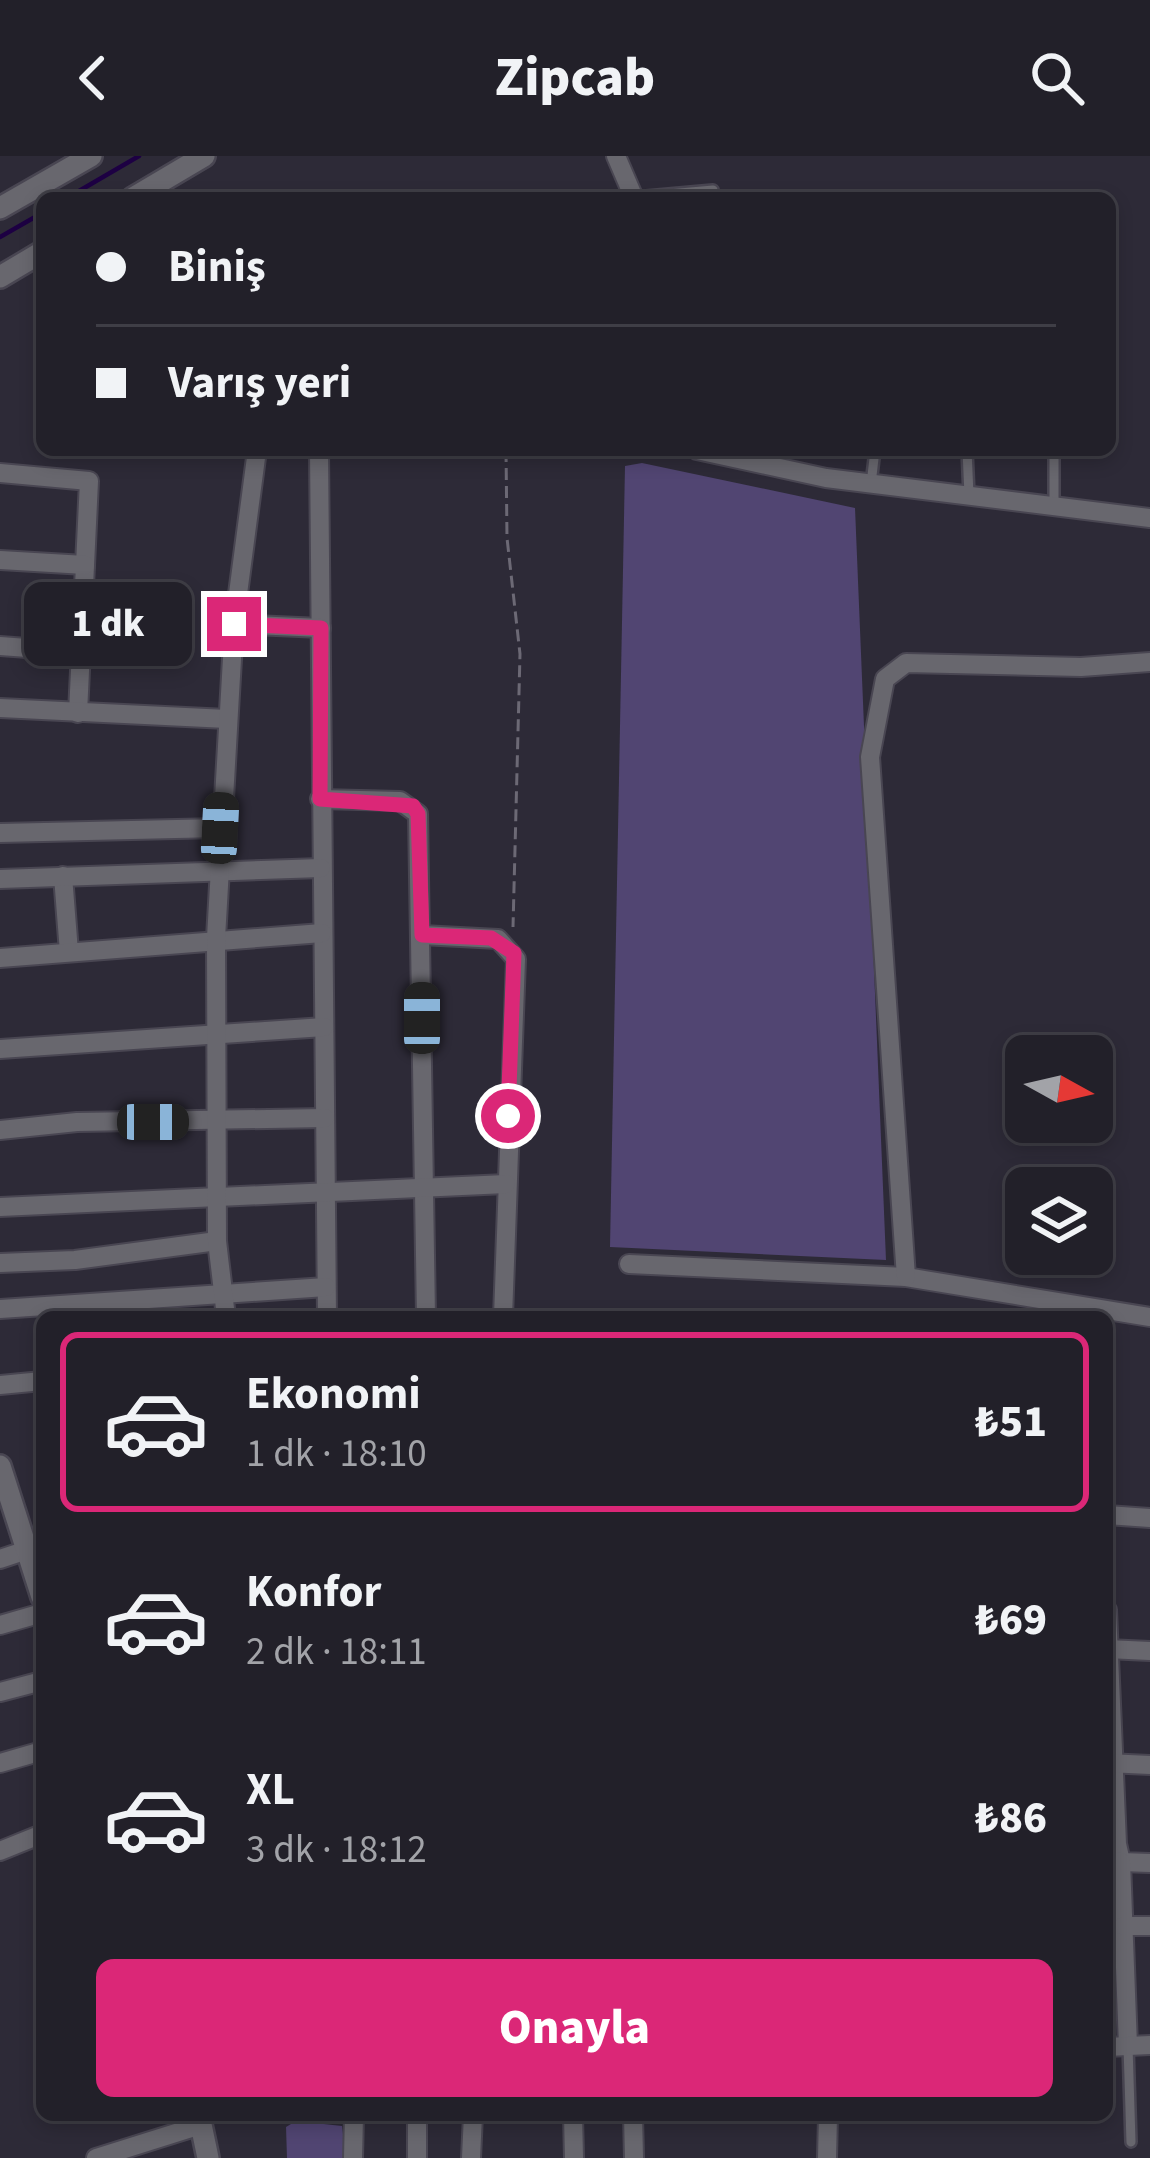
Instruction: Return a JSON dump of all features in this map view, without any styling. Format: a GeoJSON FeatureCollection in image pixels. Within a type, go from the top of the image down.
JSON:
{"type":"FeatureCollection","features":[{"type":"Feature","properties":{"kind":"street"},"geometry":{"type":"LineString","coordinates":[[0,208],[91,156]]}},
{"type":"Feature","properties":{"kind":"street"},"geometry":{"type":"LineString","coordinates":[[143,192],[204,156]]}},
{"type":"Feature","properties":{"kind":"street"},"geometry":{"type":"LineString","coordinates":[[616,156],[632,192]]}},
{"type":"Feature","properties":{"kind":"street"},"geometry":{"type":"LineString","coordinates":[[0,277],[36,256]]}},
{"type":"Feature","properties":{"kind":"street"},"geometry":{"type":"LineString","coordinates":[[225,1311],[217,1241],[220,828],[234,624],[256,456]]}},
{"type":"Feature","properties":{"kind":"street"},"geometry":{"type":"LineString","coordinates":[[319,456],[327,1311]]}},
{"type":"Feature","properties":{"kind":"street"},"geometry":{"type":"LineString","coordinates":[[728,456],[871,484],[1150,518]]}},
{"type":"Feature","properties":{"kind":"street"},"geometry":{"type":"LineString","coordinates":[[0,473],[89,481],[78,713]]}},
{"type":"Feature","properties":{"kind":"street"},"geometry":{"type":"LineString","coordinates":[[0,560],[85,565]]}},
{"type":"Feature","properties":{"kind":"street"},"geometry":{"type":"LineString","coordinates":[[234,624],[321,628]]}},
{"type":"Feature","properties":{"kind":"street"},"geometry":{"type":"LineString","coordinates":[[0,646],[81,652]]}},
{"type":"Feature","properties":{"kind":"street"},"geometry":{"type":"LineString","coordinates":[[906,1277],[871,757],[885,680],[906,663],[1082,667],[1150,662]]}},
{"type":"Feature","properties":{"kind":"street"},"geometry":{"type":"LineString","coordinates":[[0,708],[227,719]]}},
{"type":"Feature","properties":{"kind":"street"},"geometry":{"type":"LineString","coordinates":[[320,799],[413,806],[418,814],[426,1311]]}},
{"type":"Feature","properties":{"kind":"street"},"geometry":{"type":"LineString","coordinates":[[0,833],[220,828]]}},
{"type":"Feature","properties":{"kind":"street"},"geometry":{"type":"LineString","coordinates":[[0,879],[321,868]]}},
{"type":"Feature","properties":{"kind":"street"},"geometry":{"type":"LineString","coordinates":[[63,876],[69,952]]}},
{"type":"Feature","properties":{"kind":"street"},"geometry":{"type":"LineString","coordinates":[[0,958],[322,933]]}},
{"type":"Feature","properties":{"kind":"street"},"geometry":{"type":"LineString","coordinates":[[422,935],[491,938],[510,947],[518,965],[503,1311]]}},
{"type":"Feature","properties":{"kind":"street"},"geometry":{"type":"LineString","coordinates":[[0,1049],[324,1027]]}},
{"type":"Feature","properties":{"kind":"street"},"geometry":{"type":"LineString","coordinates":[[0,1130],[77,1122],[325,1118]]}},
{"type":"Feature","properties":{"kind":"street"},"geometry":{"type":"LineString","coordinates":[[0,1207],[506,1184]]}},
{"type":"Feature","properties":{"kind":"street"},"geometry":{"type":"LineString","coordinates":[[0,1263],[75,1260],[217,1241]]}},
{"type":"Feature","properties":{"kind":"street"},"geometry":{"type":"LineString","coordinates":[[629,1264],[906,1277],[1150,1317]]}},
{"type":"Feature","properties":{"kind":"street"},"geometry":{"type":"LineString","coordinates":[[0,1309],[326,1287]]}},
{"type":"Feature","properties":{"kind":"street"},"geometry":{"type":"LineString","coordinates":[[0,1385],[36,1382]]}},
{"type":"Feature","properties":{"kind":"street"},"geometry":{"type":"LineString","coordinates":[[2,1477],[36,1582]]}},
{"type":"Feature","properties":{"kind":"street"},"geometry":{"type":"LineString","coordinates":[[1113,1515],[1150,1518]]}},
{"type":"Feature","properties":{"kind":"street"},"geometry":{"type":"LineString","coordinates":[[0,1559],[24,1551]]}},
{"type":"Feature","properties":{"kind":"street"},"geometry":{"type":"LineString","coordinates":[[0,1625],[36,1615]]}},
{"type":"Feature","properties":{"kind":"street"},"geometry":{"type":"LineString","coordinates":[[1113,1649],[1150,1651]]}},
{"type":"Feature","properties":{"kind":"street"},"geometry":{"type":"LineString","coordinates":[[0,1692],[36,1683]]}},
{"type":"Feature","properties":{"kind":"street"},"geometry":{"type":"LineString","coordinates":[[0,1763],[36,1753]]}},
{"type":"Feature","properties":{"kind":"street"},"geometry":{"type":"LineString","coordinates":[[1113,1764],[1150,1766]]}},
{"type":"Feature","properties":{"kind":"street"},"geometry":{"type":"LineString","coordinates":[[1113,1829],[1124,1926],[1128,2046]]}},
{"type":"Feature","properties":{"kind":"street"},"geometry":{"type":"LineString","coordinates":[[0,1851],[36,1836]]}},
{"type":"Feature","properties":{"kind":"street"},"geometry":{"type":"LineString","coordinates":[[1114,1862],[1150,1863]]}},
{"type":"Feature","properties":{"kind":"street"},"geometry":{"type":"LineString","coordinates":[[1124,1926],[1150,1926]]}},
{"type":"Feature","properties":{"kind":"street"},"geometry":{"type":"LineString","coordinates":[[1113,2047],[1150,2045]]}},
{"type":"Feature","properties":{"kind":"street"},"geometry":{"type":"LineString","coordinates":[[97,2158],[197,2121]]}},
{"type":"Feature","properties":{"kind":"street"},"geometry":{"type":"LineString","coordinates":[[200,2121],[208,2158]]}},
{"type":"Feature","properties":{"kind":"street"},"geometry":{"type":"LineString","coordinates":[[353,2158],[354,2121]]}},
{"type":"Feature","properties":{"kind":"street"},"geometry":{"type":"LineString","coordinates":[[417,2121],[417,2158]]}},
{"type":"Feature","properties":{"kind":"street"},"geometry":{"type":"LineString","coordinates":[[470,2158],[472,2121]]}},
{"type":"Feature","properties":{"kind":"street"},"geometry":{"type":"LineString","coordinates":[[573,2121],[574,2158]]}},
{"type":"Feature","properties":{"kind":"street"},"geometry":{"type":"LineString","coordinates":[[633,2121],[634,2158]]}},
{"type":"Feature","properties":{"kind":"street"},"geometry":{"type":"LineString","coordinates":[[827,2158],[828,2121]]}},
{"type":"Feature","properties":{"kind":"lane"},"geometry":{"type":"LineString","coordinates":[[690,192],[713,190]]}},
{"type":"Feature","properties":{"kind":"lane"},"geometry":{"type":"LineString","coordinates":[[871,484],[874,456]]}},
{"type":"Feature","properties":{"kind":"lane"},"geometry":{"type":"LineString","coordinates":[[967,456],[969,495]]}},
{"type":"Feature","properties":{"kind":"lane"},"geometry":{"type":"LineString","coordinates":[[1054,456],[1054,505]]}},
{"type":"Feature","properties":{"kind":"lane"},"geometry":{"type":"LineString","coordinates":[[1128,2046],[1131,2142]]}},
{"type":"Feature","properties":{"kind":"path"},"geometry":{"type":"LineString","coordinates":[[506,456],[507,538],[520,654],[510,947]]}},
{"type":"Feature","properties":{"kind":"shaded area"},"geometry":{"type":"Polygon","coordinates":[[[642,463],[855,508],[886,1260],[610,1247],[625,466],[642,463]]]}},
{"type":"Feature","properties":{"kind":"shaded area"},"geometry":{"type":"Polygon","coordinates":[[[296,2121],[342,2126],[346,2158],[287,2158],[286,2127],[296,2121]]]}},
{"type":"Feature","properties":{"kind":"waterway"},"geometry":{"type":"LineString","coordinates":[[77,192],[139,156]]}},
{"type":"Feature","properties":{"kind":"waterway"},"geometry":{"type":"LineString","coordinates":[[0,237],[36,216]]}},
{"type":"Feature","properties":{"kind":"route"},"geometry":{"type":"LineString","coordinates":[[234,624],[321,628],[320,799],[400,801],[413,806],[418,814],[422,935],[491,938],[505,942],[514,953],[518,965],[508,1116]]}}]}
